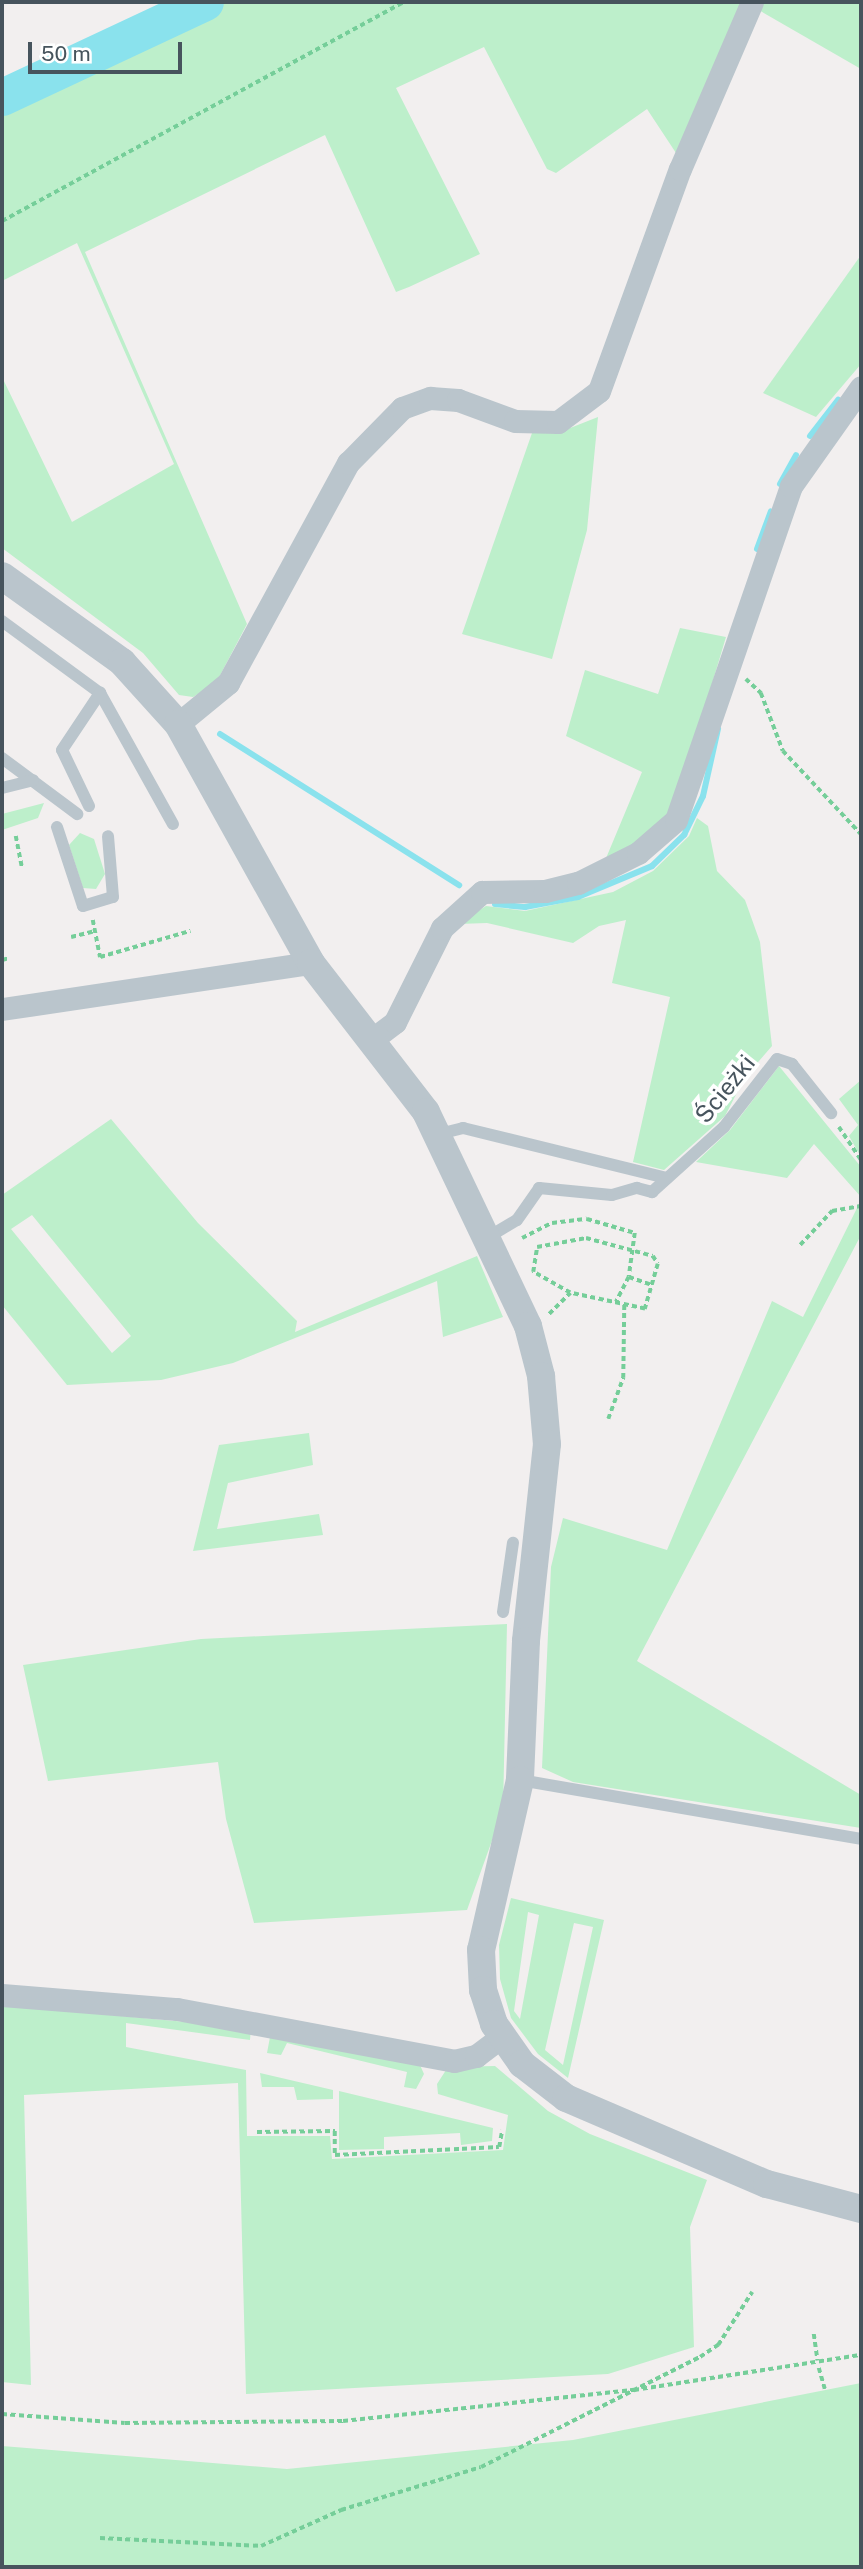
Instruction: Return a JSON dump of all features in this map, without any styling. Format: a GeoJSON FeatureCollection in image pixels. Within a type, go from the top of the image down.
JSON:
{"type":"FeatureCollection","features":[{"type":"Feature","properties":{"kind":"street"},"geometry":{"type":"LineString","coordinates":[[178,724],[228,683],[348,463],[402,408],[430,398],[457,400],[515,421],[558,422],[599,391],[680,169],[752,2]]}},
{"type":"Feature","properties":{"kind":"street"},"geometry":{"type":"LineString","coordinates":[[374,1038],[395,1022],[442,928],[482,892],[545,891],[578,883],[638,853],[669,828],[687,801],[791,486],[861,387]]}},
{"type":"Feature","properties":{"kind":"street"},"geometry":{"type":"LineString","coordinates":[[2,576],[128,667],[178,724],[311,963],[374,1038],[439,1135],[498,1240],[531,1338],[547,1419],[520,1780],[481,1950],[483,1990],[502,2037],[535,2076],[566,2098],[767,2184],[861,2209]]}},
{"type":"Feature","properties":{"kind":"street"},"geometry":{"type":"LineString","coordinates":[[2,1009],[311,963]]}},
{"type":"Feature","properties":{"kind":"street"},"geometry":{"type":"LineString","coordinates":[[2,1995],[177,2009],[454,2061],[475,2056],[502,2037]]}},
{"type":"Feature","properties":{"kind":"lane"},"geometry":{"type":"LineString","coordinates":[[2,621],[100,693],[173,824]]}},
{"type":"Feature","properties":{"kind":"lane"},"geometry":{"type":"LineString","coordinates":[[2,758],[83,810],[62,750],[100,693]]}},
{"type":"Feature","properties":{"kind":"lane"},"geometry":{"type":"LineString","coordinates":[[2,788],[33,780]]}},
{"type":"Feature","properties":{"kind":"lane"},"geometry":{"type":"LineString","coordinates":[[57,827],[83,906],[113,897],[108,836]]}},
{"type":"Feature","properties":{"kind":"lane","name":"Ścieżki"},"geometry":{"type":"LineString","coordinates":[[498,1240],[517,1220],[539,1188],[652,1192],[724,1127],[777,1059],[792,1064],[831,1113]]}},
{"type":"Feature","properties":{"kind":"lane"},"geometry":{"type":"LineString","coordinates":[[439,1135],[463,1128],[667,1178]]}},
{"type":"Feature","properties":{"kind":"lane"},"geometry":{"type":"LineString","coordinates":[[503,1612],[513,1543]]}},
{"type":"Feature","properties":{"kind":"lane"},"geometry":{"type":"LineString","coordinates":[[520,1780],[861,1839]]}},
{"type":"Feature","properties":{"kind":"path"},"geometry":{"type":"LineString","coordinates":[[2,220],[404,2]]}},
{"type":"Feature","properties":{"kind":"path"},"geometry":{"type":"LineString","coordinates":[[732,665],[761,693],[783,751],[861,834]]}},
{"type":"Feature","properties":{"kind":"path"},"geometry":{"type":"LineString","coordinates":[[16,836],[22,867]]}},
{"type":"Feature","properties":{"kind":"path"},"geometry":{"type":"LineString","coordinates":[[90,904],[100,957],[190,931]]}},
{"type":"Feature","properties":{"kind":"path"},"geometry":{"type":"LineString","coordinates":[[71,937],[95,931]]}},
{"type":"Feature","properties":{"kind":"path"},"geometry":{"type":"LineString","coordinates":[[2,960],[9,958]]}},
{"type":"Feature","properties":{"kind":"path"},"geometry":{"type":"LineString","coordinates":[[831,1113],[861,1160]]}},
{"type":"Feature","properties":{"kind":"path"},"geometry":{"type":"LineString","coordinates":[[800,1245],[832,1211],[861,1206]]}},
{"type":"Feature","properties":{"kind":"path"},"geometry":{"type":"LineString","coordinates":[[498,1240],[552,1223],[587,1219],[635,1233],[635,1251],[629,1277],[616,1303]]}},
{"type":"Feature","properties":{"kind":"path"},"geometry":{"type":"LineString","coordinates":[[586,1238],[635,1251],[658,1264],[645,1309],[570,1293],[533,1272],[537,1247],[586,1238]]}},
{"type":"Feature","properties":{"kind":"path"},"geometry":{"type":"LineString","coordinates":[[629,1277],[652,1285]]}},
{"type":"Feature","properties":{"kind":"path"},"geometry":{"type":"LineString","coordinates":[[541,1323],[570,1293]]}},
{"type":"Feature","properties":{"kind":"path"},"geometry":{"type":"LineString","coordinates":[[608,1419],[622,1378],[624,1304]]}},
{"type":"Feature","properties":{"kind":"path"},"geometry":{"type":"LineString","coordinates":[[257,2132],[335,2131],[335,2155],[499,2147],[502,2130]]}},
{"type":"Feature","properties":{"kind":"path"},"geometry":{"type":"LineString","coordinates":[[100,2538],[261,2546],[341,2510],[481,2467],[718,2345],[752,2292]]}},
{"type":"Feature","properties":{"kind":"path"},"geometry":{"type":"LineString","coordinates":[[814,2334],[818,2361]]}},
{"type":"Feature","properties":{"kind":"path"},"geometry":{"type":"LineString","coordinates":[[2,2414],[263,2426],[634,2390],[861,2355]]}},
{"type":"Feature","properties":{"kind":"path"},"geometry":{"type":"LineString","coordinates":[[819,2368],[825,2389]]}},
{"type":"Feature","properties":{"kind":"green space"},"geometry":{"type":"Polygon","coordinates":[[[182,2],[742,2],[676,153],[647,109],[556,173],[547,169],[484,47],[396,88],[480,254],[396,292],[325,135],[85,252],[247,624],[216,683],[193,697],[179,695],[143,653],[2,548],[2,377],[72,522],[174,464],[77,243],[2,281],[2,85],[182,2]]]}},
{"type":"Feature","properties":{"kind":"green space"},"geometry":{"type":"Polygon","coordinates":[[[761,2],[861,2],[861,69],[757,9],[761,2]]]}},
{"type":"Feature","properties":{"kind":"green space"},"geometry":{"type":"Polygon","coordinates":[[[861,255],[861,364],[816,417],[763,393],[861,255]]]}},
{"type":"Feature","properties":{"kind":"green space"},"geometry":{"type":"Polygon","coordinates":[[[598,417],[587,530],[552,659],[462,634],[532,433],[560,432],[598,417]]]}},
{"type":"Feature","properties":{"kind":"green space"},"geometry":{"type":"Polygon","coordinates":[[[680,628],[726,637],[676,804],[650,834],[604,863],[642,772],[566,736],[585,670],[658,694],[680,628]]]}},
{"type":"Feature","properties":{"kind":"green space"},"geometry":{"type":"Polygon","coordinates":[[[44,803],[38,818],[2,830],[2,814],[44,803]]]}},
{"type":"Feature","properties":{"kind":"green space"},"geometry":{"type":"Polygon","coordinates":[[[697,818],[708,826],[717,871],[745,900],[760,942],[772,1046],[745,1077],[725,1116],[664,1170],[633,1162],[670,997],[612,983],[626,920],[599,926],[573,943],[487,923],[458,924],[486,906],[525,911],[613,892],[653,871],[689,836],[697,818]]]}},
{"type":"Feature","properties":{"kind":"green space"},"geometry":{"type":"Polygon","coordinates":[[[80,833],[94,839],[105,874],[96,889],[83,888],[69,845],[80,833]]]}},
{"type":"Feature","properties":{"kind":"green space"},"geometry":{"type":"Polygon","coordinates":[[[779,1066],[861,1167],[861,1197],[814,1144],[787,1178],[696,1162],[730,1130],[779,1066]]]}},
{"type":"Feature","properties":{"kind":"green space"},"geometry":{"type":"Polygon","coordinates":[[[861,1080],[861,1157],[849,1136],[858,1125],[839,1099],[861,1080]]]}},
{"type":"Feature","properties":{"kind":"green space"},"geometry":{"type":"Polygon","coordinates":[[[111,1119],[198,1223],[297,1321],[295,1332],[477,1256],[503,1317],[443,1337],[437,1281],[233,1363],[161,1380],[67,1385],[2,1305],[2,1195],[111,1119]],[[32,1215],[11,1229],[112,1353],[131,1336],[32,1215]]]}},
{"type":"Feature","properties":{"kind":"green space"},"geometry":{"type":"Polygon","coordinates":[[[861,1200],[861,1235],[637,1661],[861,1795],[861,1828],[573,1782],[542,1768],[551,1567],[563,1518],[667,1550],[772,1301],[803,1317],[861,1200]]]}},
{"type":"Feature","properties":{"kind":"green space"},"geometry":{"type":"Polygon","coordinates":[[[309,1433],[313,1465],[228,1483],[217,1529],[319,1514],[323,1535],[193,1551],[219,1445],[309,1433]]]}},
{"type":"Feature","properties":{"kind":"green space"},"geometry":{"type":"Polygon","coordinates":[[[507,1624],[503,1810],[467,1910],[254,1923],[226,1819],[218,1762],[48,1781],[23,1665],[201,1639],[507,1624]]]}},
{"type":"Feature","properties":{"kind":"green space"},"geometry":{"type":"Polygon","coordinates":[[[511,1898],[604,1920],[568,2078],[538,2054],[511,2018],[500,1979],[499,1945],[511,1898]],[[528,1912],[514,2011],[520,2019],[539,1915],[528,1912]],[[574,1923],[545,2050],[563,2065],[593,1927],[574,1923]]]}},
{"type":"Feature","properties":{"kind":"green space"},"geometry":{"type":"Polygon","coordinates":[[[2,2005],[251,2028],[250,2040],[126,2023],[126,2047],[246,2070],[247,2136],[330,2136],[332,2159],[503,2150],[508,2115],[438,2094],[437,2084],[448,2067],[495,2066],[548,2111],[590,2134],[707,2180],[690,2227],[694,2347],[608,2374],[246,2394],[238,2083],[24,2095],[31,2385],[2,2382],[2,2005]]]}},
{"type":"Feature","properties":{"kind":"green space"},"geometry":{"type":"Polygon","coordinates":[[[270,2037],[420,2065],[424,2074],[416,2089],[404,2087],[407,2072],[287,2043],[281,2055],[267,2053],[270,2037]]]}},
{"type":"Feature","properties":{"kind":"green space"},"geometry":{"type":"Polygon","coordinates":[[[260,2073],[333,2090],[333,2099],[297,2100],[294,2087],[262,2087],[260,2073]]]}},
{"type":"Feature","properties":{"kind":"green space"},"geometry":{"type":"Polygon","coordinates":[[[339,2091],[493,2128],[492,2141],[461,2145],[460,2133],[384,2137],[384,2149],[339,2150],[339,2091]]]}},
{"type":"Feature","properties":{"kind":"green space"},"geometry":{"type":"Polygon","coordinates":[[[861,2383],[861,2567],[2,2567],[2,2446],[287,2469],[573,2440],[861,2383]]]}},
{"type":"Feature","properties":{"kind":"waterway"},"geometry":{"type":"LineString","coordinates":[[2,97],[205,2]]}},
{"type":"Feature","properties":{"kind":"waterway"},"geometry":{"type":"LineString","coordinates":[[810,436],[838,400]]}},
{"type":"Feature","properties":{"kind":"waterway"},"geometry":{"type":"LineString","coordinates":[[780,484],[796,455]]}},
{"type":"Feature","properties":{"kind":"waterway"},"geometry":{"type":"LineString","coordinates":[[757,549],[771,511]]}},
{"type":"Feature","properties":{"kind":"waterway"},"geometry":{"type":"LineString","coordinates":[[495,904],[525,907],[578,897],[652,866],[684,835],[703,796],[718,729]]}},
{"type":"Feature","properties":{"kind":"waterway"},"geometry":{"type":"LineString","coordinates":[[220,734],[459,885]]}}]}
